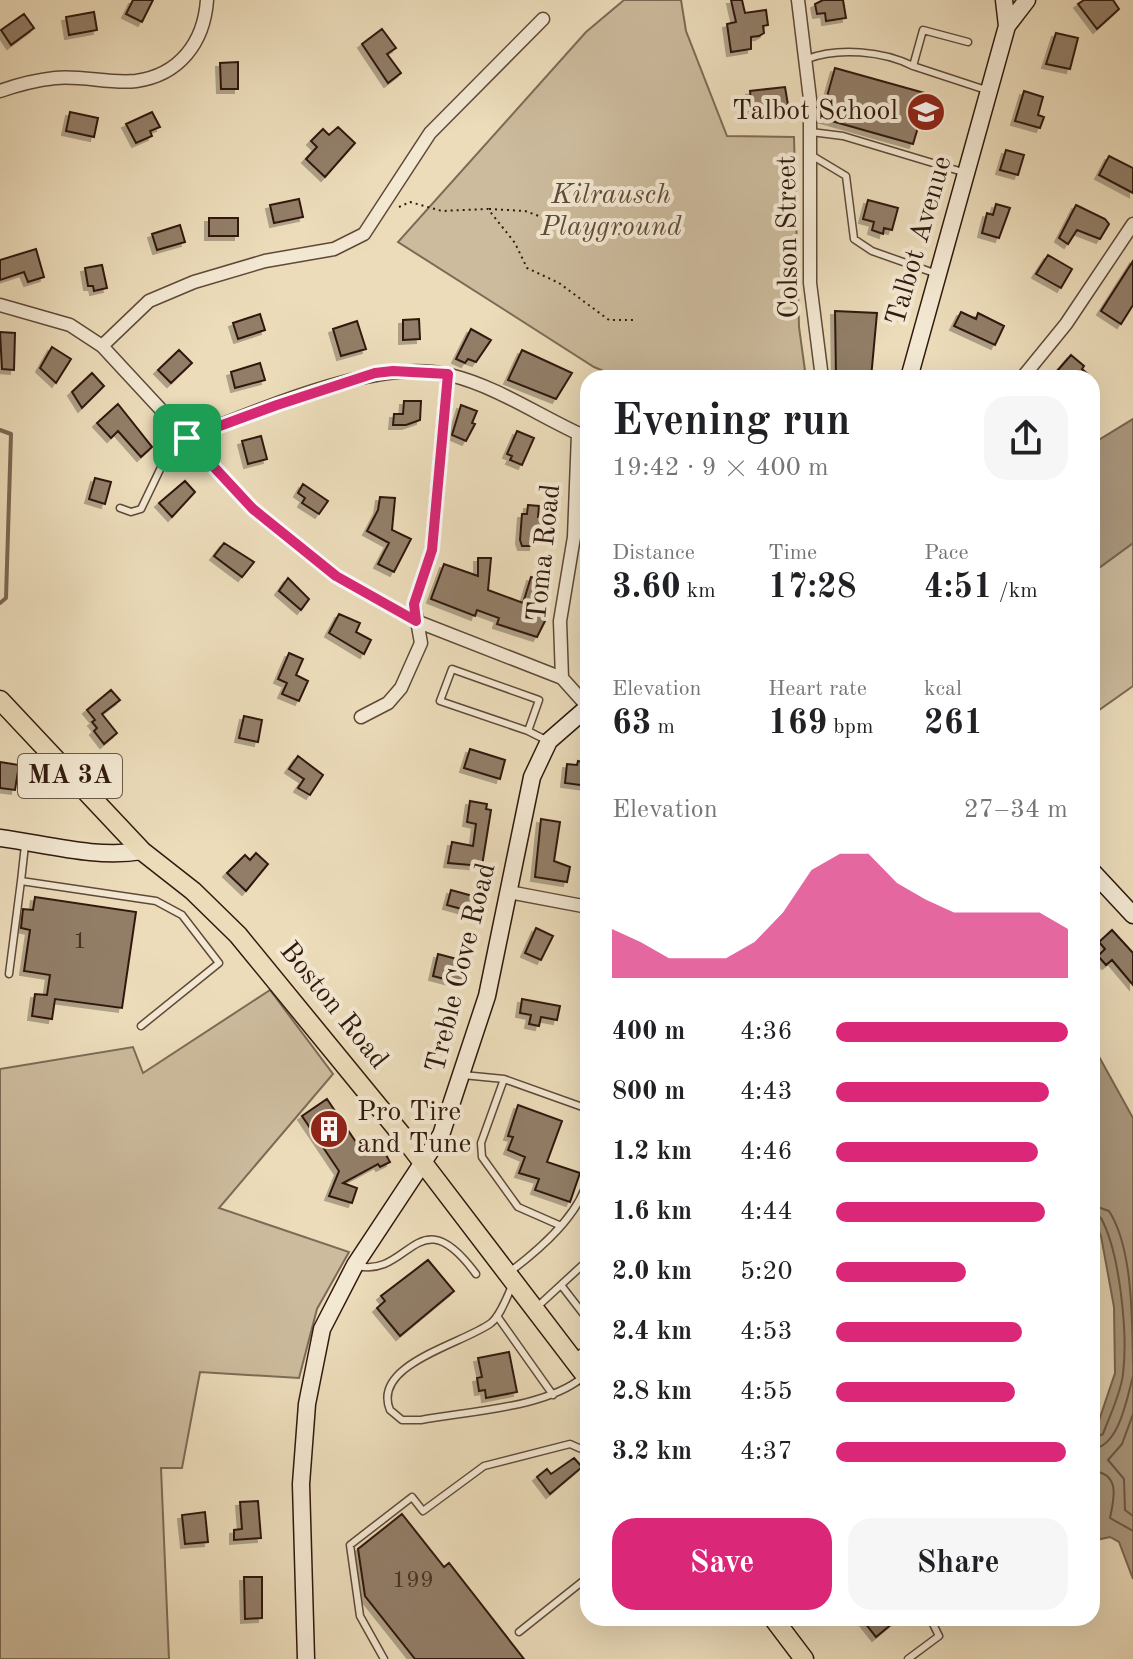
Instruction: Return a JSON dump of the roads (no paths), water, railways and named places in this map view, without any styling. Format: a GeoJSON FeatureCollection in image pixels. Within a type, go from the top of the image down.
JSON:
{"type":"FeatureCollection","features":[{"type":"Feature","properties":{"kind":"main road","name":"Boston Road"},"geometry":{"type":"LineString","coordinates":[[0,700],[142,851],[193,891],[238,935],[423,1162],[580,1369]]}},
{"type":"Feature","properties":{"kind":"main road"},"geometry":{"type":"LineString","coordinates":[[779,1626],[804,1659]]}},
{"type":"Feature","properties":{"kind":"street"},"geometry":{"type":"LineString","coordinates":[[0,91],[55,78],[134,81],[164,74],[183,61],[197,40],[203,27],[207,0]]}},
{"type":"Feature","properties":{"kind":"street","name":"Colson Street"},"geometry":{"type":"LineString","coordinates":[[798,0],[807,59],[811,155],[810,283],[821,370]]}},
{"type":"Feature","properties":{"kind":"street","name":"Talbot Avenue"},"geometry":{"type":"LineString","coordinates":[[911,370],[1007,26],[1004,0]]}},
{"type":"Feature","properties":{"kind":"street","name":"Talbot Avenue"},"geometry":{"type":"LineString","coordinates":[[1007,26],[1027,0]]}},
{"type":"Feature","properties":{"kind":"street"},"geometry":{"type":"LineString","coordinates":[[102,346],[149,301],[194,282],[265,261],[334,249],[364,234],[398,177],[430,133],[543,19]]}},
{"type":"Feature","properties":{"kind":"street"},"geometry":{"type":"LineString","coordinates":[[1029,370],[1066,324],[1133,224]]}},
{"type":"Feature","properties":{"kind":"street"},"geometry":{"type":"LineString","coordinates":[[0,305],[70,325],[102,346],[253,509],[336,576],[416,621],[562,678],[580,698]]}},
{"type":"Feature","properties":{"kind":"street"},"geometry":{"type":"LineString","coordinates":[[183,434],[375,373],[448,374],[494,391],[580,434]]}},
{"type":"Feature","properties":{"kind":"street"},"geometry":{"type":"LineString","coordinates":[[361,717],[388,703],[401,688],[421,643],[414,604],[432,550],[448,374]]}},
{"type":"Feature","properties":{"kind":"street","name":"Toma Road"},"geometry":{"type":"LineString","coordinates":[[562,678],[560,621],[574,537],[580,470]]}},
{"type":"Feature","properties":{"kind":"street","name":"Treble Cove Road"},"geometry":{"type":"LineString","coordinates":[[306,1659],[301,1484],[307,1404],[322,1329],[355,1265],[441,1135],[487,996],[532,777],[549,741],[580,714]]}},
{"type":"Feature","properties":{"kind":"street"},"geometry":{"type":"LineString","coordinates":[[0,838],[81,851],[126,854],[142,851]]}},
{"type":"Feature","properties":{"kind":"street"},"geometry":{"type":"LineString","coordinates":[[1100,880],[1133,915]]}},
{"type":"Feature","properties":{"kind":"street"},"geometry":{"type":"LineString","coordinates":[[509,892],[580,905]]}},
{"type":"Feature","properties":{"kind":"lane"},"geometry":{"type":"LineString","coordinates":[[913,66],[923,30],[968,42]]}},
{"type":"Feature","properties":{"kind":"lane"},"geometry":{"type":"LineString","coordinates":[[807,59],[821,54],[867,53],[900,60],[989,91]]}},
{"type":"Feature","properties":{"kind":"lane"},"geometry":{"type":"LineString","coordinates":[[810,132],[843,136],[966,173]]}},
{"type":"Feature","properties":{"kind":"lane"},"geometry":{"type":"LineString","coordinates":[[811,155],[846,176],[854,239],[872,251],[938,275]]}},
{"type":"Feature","properties":{"kind":"lane"},"geometry":{"type":"LineString","coordinates":[[120,508],[131,512],[141,509],[183,434]]}},
{"type":"Feature","properties":{"kind":"lane"},"geometry":{"type":"LineString","coordinates":[[528,731],[539,700],[452,669],[440,701],[549,741]]}},
{"type":"Feature","properties":{"kind":"lane"},"geometry":{"type":"LineString","coordinates":[[9,974],[26,841]]}},
{"type":"Feature","properties":{"kind":"lane"},"geometry":{"type":"LineString","coordinates":[[21,881],[156,901],[182,915],[219,963],[141,1026]]}},
{"type":"Feature","properties":{"kind":"lane"},"geometry":{"type":"LineString","coordinates":[[463,1075],[504,1079],[580,1106]]}},
{"type":"Feature","properties":{"kind":"lane"},"geometry":{"type":"LineString","coordinates":[[504,1079],[481,1143],[482,1157],[518,1207],[559,1225]]}},
{"type":"Feature","properties":{"kind":"lane"},"geometry":{"type":"LineString","coordinates":[[580,1199],[577,1207],[539,1250],[511,1277],[497,1316],[398,1371],[387,1388],[390,1410],[398,1418],[414,1421],[553,1395],[580,1382]]}},
{"type":"Feature","properties":{"kind":"lane"},"geometry":{"type":"LineString","coordinates":[[355,1265],[377,1268],[414,1244],[445,1241],[453,1245],[476,1274]]}},
{"type":"Feature","properties":{"kind":"lane"},"geometry":{"type":"LineString","coordinates":[[534,1309],[580,1267]]}},
{"type":"Feature","properties":{"kind":"lane"},"geometry":{"type":"LineString","coordinates":[[561,1285],[580,1310]]}},
{"type":"Feature","properties":{"kind":"lane"},"geometry":{"type":"LineString","coordinates":[[497,1316],[553,1395]]}},
{"type":"Feature","properties":{"kind":"lane"},"geometry":{"type":"LineString","coordinates":[[572,1359],[580,1354]]}},
{"type":"Feature","properties":{"kind":"lane"},"geometry":{"type":"LineString","coordinates":[[384,1659],[360,1616],[350,1545],[412,1497],[423,1511],[484,1466],[570,1444],[580,1448]]}},
{"type":"Feature","properties":{"kind":"lane"},"geometry":{"type":"LineString","coordinates":[[519,1632],[580,1583]]}},
{"type":"Feature","properties":{"kind":"lane"},"geometry":{"type":"LineString","coordinates":[[908,1659],[939,1636],[934,1626]]}},
{"type":"Feature","properties":{"kind":"water"},"geometry":{"type":"Polygon","coordinates":[[[1133,419],[1133,543],[1100,567],[1100,439],[1133,419]]]}},
{"type":"Feature","properties":{"kind":"water"},"geometry":{"type":"Polygon","coordinates":[[[1100,1058],[1133,1118],[1133,1579],[1119,1542],[1110,1537],[1100,1539],[1100,1417],[1115,1373],[1114,1307],[1101,1236],[1100,1058]]]}},
{"type":"Feature","properties":{"kind":"waterway"},"geometry":{"type":"LineString","coordinates":[[0,430],[11,434],[6,598],[0,603]]}},
{"type":"Feature","properties":{"kind":"place","name":"Talbot School"},"geometry":{"type":"Point","coordinates":[926,112]}},
{"type":"Feature","properties":{"kind":"place","name":"Pro Tire and Tune"},"geometry":{"type":"Point","coordinates":[329,1129]}},
{"type":"Feature","properties":{"kind":"park label","name":"Kilrausch Playground"},"geometry":{"type":"Point","coordinates":[611,212]}}]}
